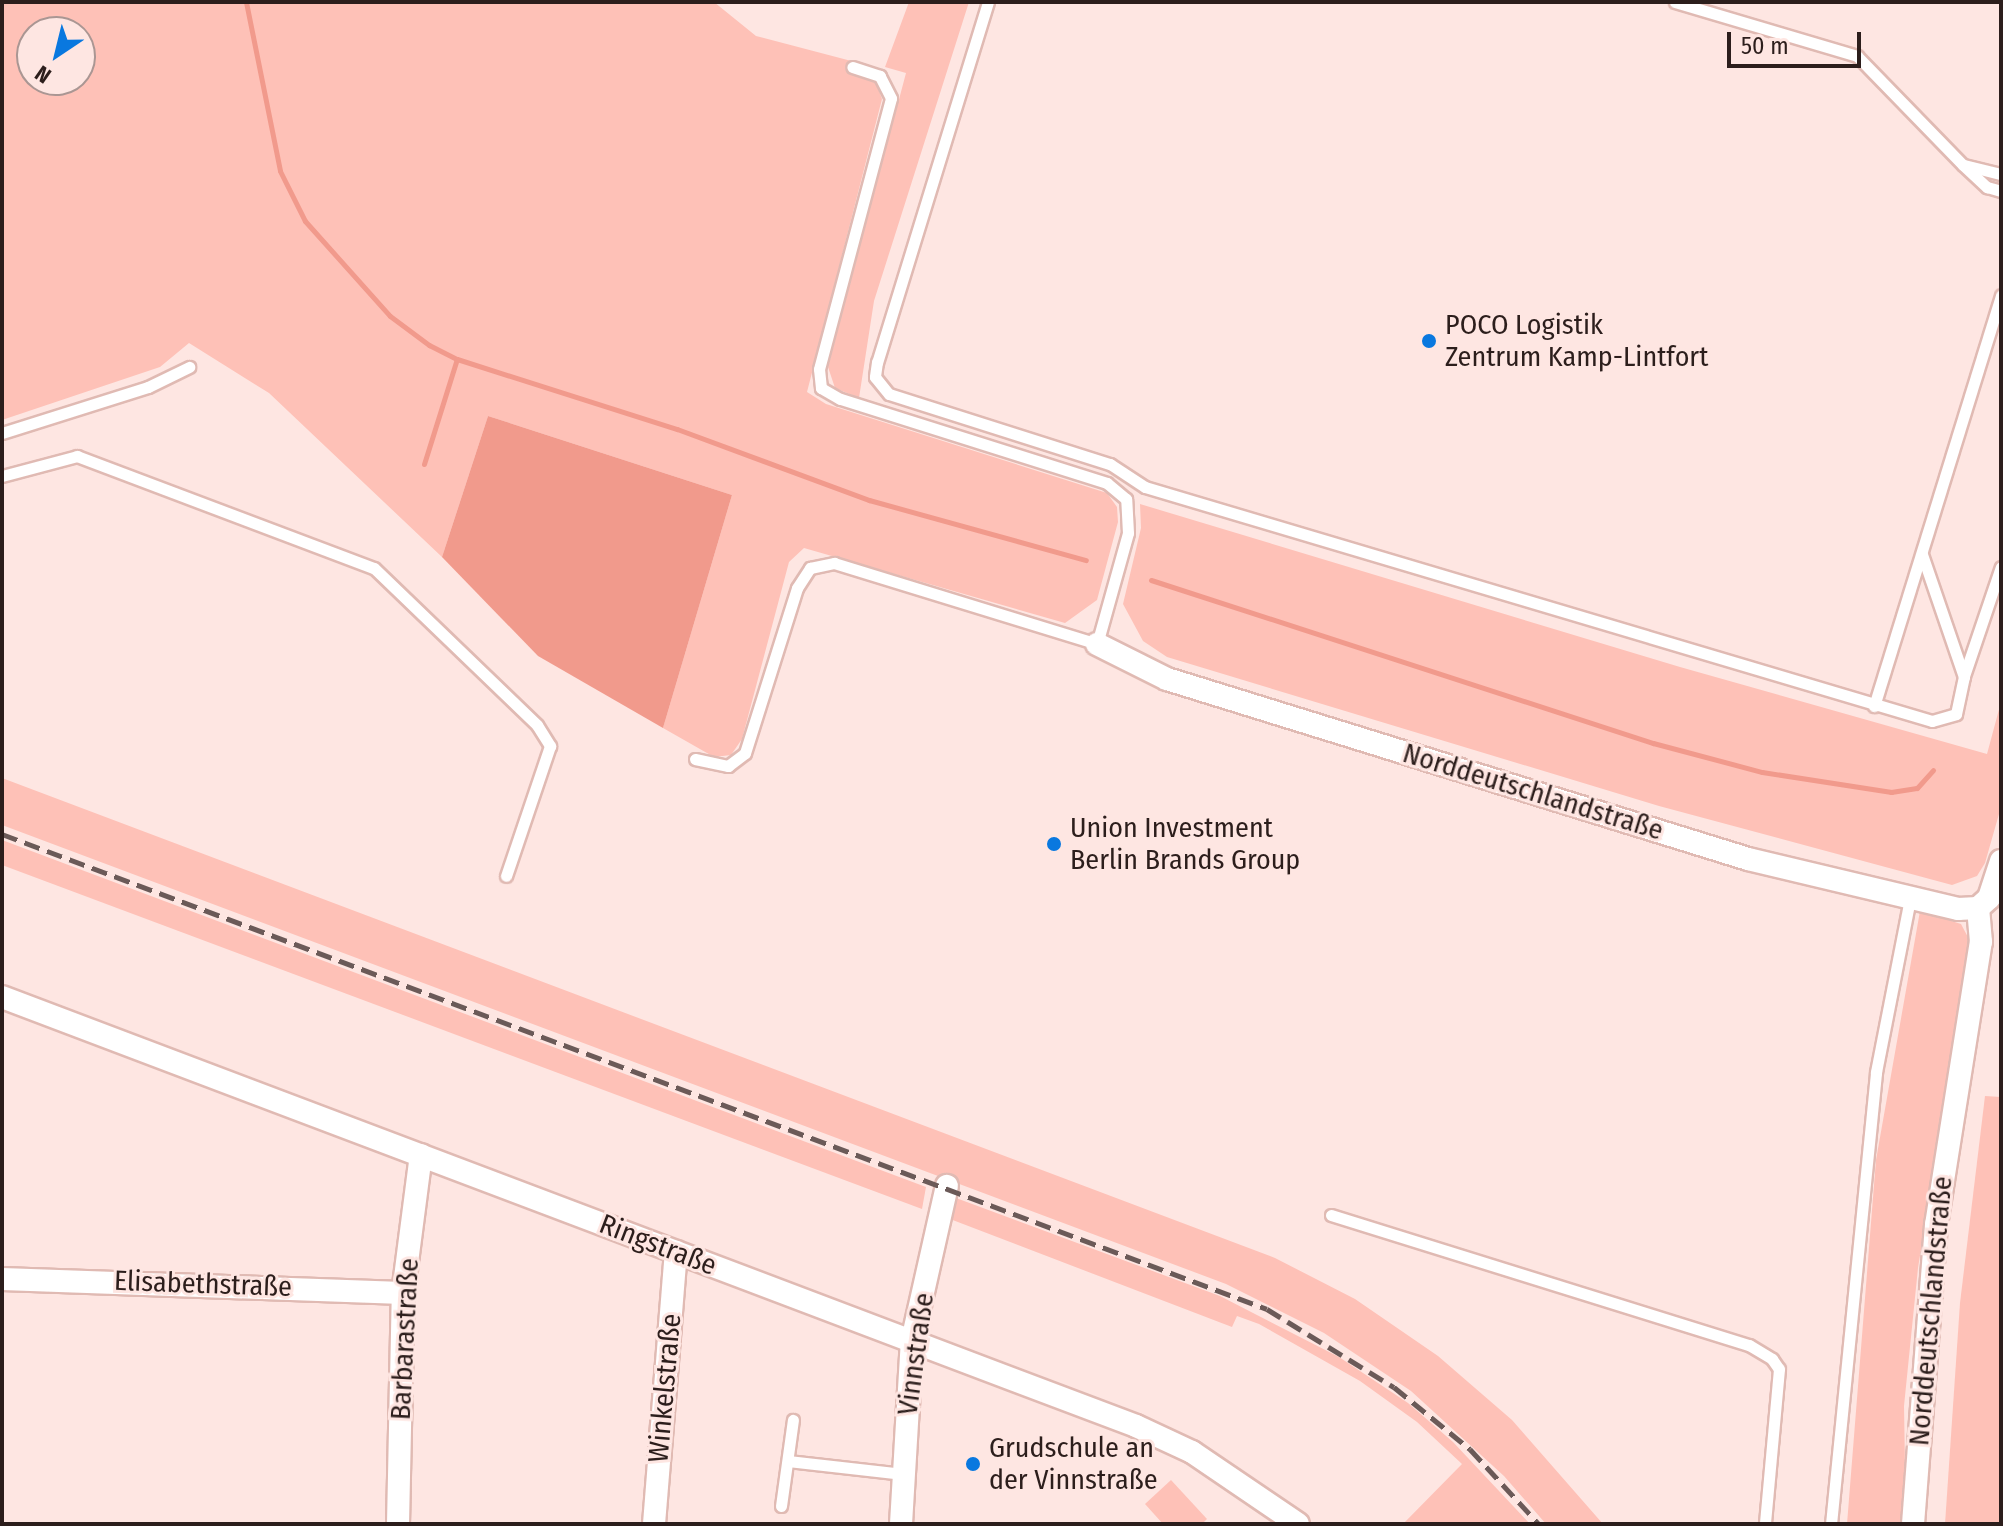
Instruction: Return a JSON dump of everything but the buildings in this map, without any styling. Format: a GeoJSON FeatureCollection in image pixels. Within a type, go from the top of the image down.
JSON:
{"type":"FeatureCollection","features":[{"type":"Feature","properties":{"kind":"street","name":"Norddeutschlandstraße"},"geometry":{"type":"LineString","coordinates":[[1097,644],[1182,684],[1748,859],[1967,911],[1978,908],[1981,942],[1936,1225],[1913,1524]]}},
{"type":"Feature","properties":{"kind":"street"},"geometry":{"type":"LineString","coordinates":[[1978,908],[1989,898],[2001,861]]}},
{"type":"Feature","properties":{"kind":"street","name":"Ringstraße"},"geometry":{"type":"LineString","coordinates":[[2,997],[1181,1446],[1298,1524]]}},
{"type":"Feature","properties":{"kind":"street","name":"Barbarastraße"},"geometry":{"type":"LineString","coordinates":[[398,1524],[403,1293],[421,1155]]}},
{"type":"Feature","properties":{"kind":"street","name":"Vinnstraße"},"geometry":{"type":"LineString","coordinates":[[901,1524],[912,1341],[947,1186]]}},
{"type":"Feature","properties":{"kind":"street","name":"Winkelstraße"},"geometry":{"type":"LineString","coordinates":[[654,1524],[676,1252]]}},
{"type":"Feature","properties":{"kind":"street","name":"Elisabethstraße"},"geometry":{"type":"LineString","coordinates":[[2,1279],[403,1293]]}},
{"type":"Feature","properties":{"kind":"lane"},"geometry":{"type":"LineString","coordinates":[[988,2],[877,362],[875,377],[889,394],[1110,464],[1145,487],[1932,721],[1956,714],[1964,677],[2001,567]]}},
{"type":"Feature","properties":{"kind":"lane"},"geometry":{"type":"LineString","coordinates":[[1675,2],[1857,56],[1963,165],[1987,187],[2001,191]]}},
{"type":"Feature","properties":{"kind":"lane"},"geometry":{"type":"LineString","coordinates":[[695,759],[728,766],[745,753],[797,588],[810,568],[822,563],[1097,644],[1131,520],[1118,490],[840,399],[821,388],[819,369],[891,98],[880,76],[852,67]]}},
{"type":"Feature","properties":{"kind":"lane"},"geometry":{"type":"LineString","coordinates":[[1963,165],[2001,174]]}},
{"type":"Feature","properties":{"kind":"lane"},"geometry":{"type":"LineString","coordinates":[[1874,706],[2001,295]]}},
{"type":"Feature","properties":{"kind":"lane"},"geometry":{"type":"LineString","coordinates":[[2,433],[148,387],[189,367]]}},
{"type":"Feature","properties":{"kind":"lane"},"geometry":{"type":"LineString","coordinates":[[2,476],[77,456],[374,568],[537,725],[550,746],[506,876]]}},
{"type":"Feature","properties":{"kind":"lane"},"geometry":{"type":"LineString","coordinates":[[1922,554],[1964,677]]}},
{"type":"Feature","properties":{"kind":"lane"},"geometry":{"type":"LineString","coordinates":[[1831,1524],[1876,1072],[1910,898]]}},
{"type":"Feature","properties":{"kind":"lane"},"geometry":{"type":"LineString","coordinates":[[1331,1215],[1749,1345],[1772,1359],[1779,1369],[1765,1524]]}},
{"type":"Feature","properties":{"kind":"lane"},"geometry":{"type":"LineString","coordinates":[[781,1506],[793,1420]]}},
{"type":"Feature","properties":{"kind":"lane"},"geometry":{"type":"LineString","coordinates":[[788,1461],[903,1474]]}},
{"type":"Feature","properties":{"kind":"shaded area"},"geometry":{"type":"Polygon","coordinates":[[[2,2],[714,2],[756,36],[859,63],[856,73],[875,79],[882,99],[807,392],[826,404],[1107,493],[1117,507],[1118,522],[1097,600],[1065,623],[804,548],[789,562],[742,739],[731,755],[714,757],[663,728],[732,495],[488,416],[442,557],[269,393],[189,343],[160,367],[2,420],[2,2]]]}},
{"type":"Feature","properties":{"kind":"shaded area"},"geometry":{"type":"Polygon","coordinates":[[[909,2],[969,2],[874,301],[859,398],[835,388],[828,367],[906,73],[885,67],[909,2]]]}},
{"type":"Feature","properties":{"kind":"shaded area"},"geometry":{"type":"Polygon","coordinates":[[[488,416],[732,495],[663,728],[538,656],[442,557],[488,416]]]}},
{"type":"Feature","properties":{"kind":"shaded area"},"geometry":{"type":"Polygon","coordinates":[[[1140,504],[1680,667],[1987,754],[2001,702],[2001,807],[1985,863],[1977,876],[1952,885],[1659,806],[1167,657],[1143,641],[1123,604],[1141,528],[1140,504]]]}},
{"type":"Feature","properties":{"kind":"shaded area"},"geometry":{"type":"Polygon","coordinates":[[[2,778],[1275,1258],[1355,1299],[1438,1356],[1512,1420],[1603,1524],[1546,1524],[1504,1476],[1411,1391],[1324,1333],[1226,1284],[2,825],[2,778]]]}},
{"type":"Feature","properties":{"kind":"shaded area"},"geometry":{"type":"Polygon","coordinates":[[[2,840],[926,1187],[922,1209],[2,865],[2,840]]]}},
{"type":"Feature","properties":{"kind":"shaded area"},"geometry":{"type":"Polygon","coordinates":[[[1920,911],[1961,924],[1970,941],[1918,1268],[1904,1406],[1906,1524],[1847,1524],[1876,1160],[1920,911]]]}},
{"type":"Feature","properties":{"kind":"shaded area"},"geometry":{"type":"Polygon","coordinates":[[[1985,1096],[2001,1097],[2001,1524],[1945,1524],[1960,1303],[1985,1096]]]}},
{"type":"Feature","properties":{"kind":"shaded area"},"geometry":{"type":"Polygon","coordinates":[[[956,1198],[1220,1296],[1339,1357],[1408,1403],[1453,1442],[1530,1524],[1403,1524],[1462,1464],[1417,1422],[1360,1381],[1259,1324],[1237,1316],[1232,1327],[950,1219],[956,1198]]]}},
{"type":"Feature","properties":{"kind":"shaded area"},"geometry":{"type":"Polygon","coordinates":[[[1171,1480],[1207,1519],[1202,1524],[1163,1524],[1145,1504],[1171,1480]]]}},
{"type":"Feature","properties":{"kind":"waterway"},"geometry":{"type":"LineString","coordinates":[[246,2],[280,171],[305,221],[390,316],[429,345],[457,359],[677,429],[869,500],[1086,560]]}},
{"type":"Feature","properties":{"kind":"waterway"},"geometry":{"type":"LineString","coordinates":[[424,464],[457,359]]}},
{"type":"Feature","properties":{"kind":"waterway"},"geometry":{"type":"LineString","coordinates":[[1151,580],[1653,743],[1762,772],[1891,792],[1917,788],[1933,770]]}},
{"type":"Feature","properties":{"kind":"railway"},"geometry":{"type":"LineString","coordinates":[[2,834],[1267,1309],[1394,1387],[1470,1449],[1539,1524]]}},
{"type":"Feature","properties":{"kind":"place","name":"POCO Logistik Zentrum Kamp-Lintfort"},"geometry":{"type":"Point","coordinates":[1429,341]}},
{"type":"Feature","properties":{"kind":"place","name":"Union Investment Berlin Brands Group"},"geometry":{"type":"Point","coordinates":[1054,844]}},
{"type":"Feature","properties":{"kind":"place","name":"Grudschule an der Vinnstraße"},"geometry":{"type":"Point","coordinates":[973,1464]}}]}
